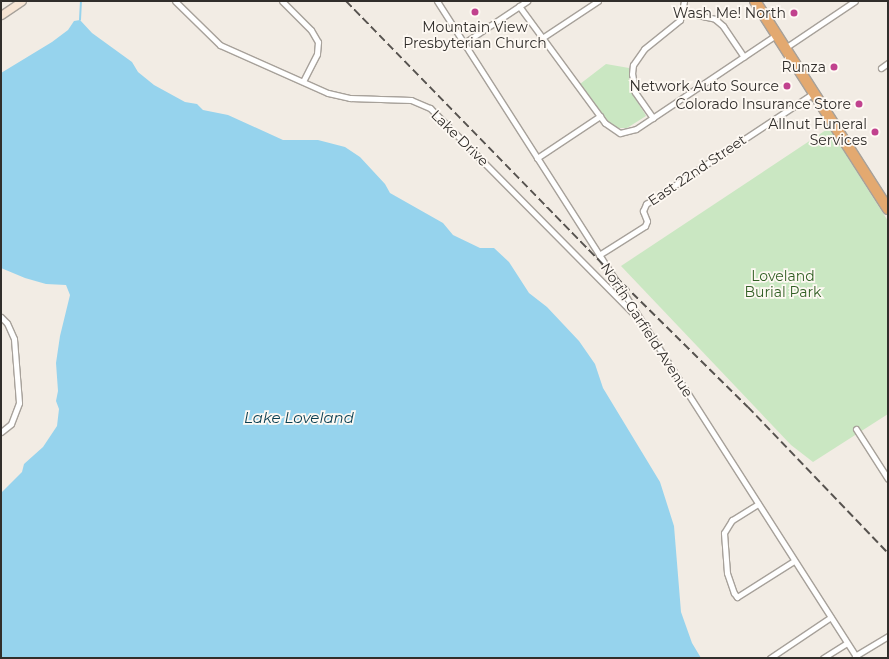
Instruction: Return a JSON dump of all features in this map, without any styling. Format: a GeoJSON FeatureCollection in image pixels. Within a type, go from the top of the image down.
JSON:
{"type":"FeatureCollection","features":[{"type":"Feature","properties":{"kind":"highway"},"geometry":{"type":"LineString","coordinates":[[755,1],[888,209]]}},
{"type":"Feature","properties":{"kind":"main road"},"geometry":{"type":"LineString","coordinates":[[1,15],[22,1]]}},
{"type":"Feature","properties":{"kind":"street","name":"Lake Drive"},"geometry":{"type":"LineString","coordinates":[[175,1],[217,42],[303,82],[338,96],[410,100],[436,112],[641,320]]}},
{"type":"Feature","properties":{"kind":"street"},"geometry":{"type":"LineString","coordinates":[[282,1],[312,30],[318,42],[317,54],[303,82]]}},
{"type":"Feature","properties":{"kind":"street","name":"North Garfield Avenue"},"geometry":{"type":"LineString","coordinates":[[437,1],[856,657]]}},
{"type":"Feature","properties":{"kind":"street"},"geometry":{"type":"LineString","coordinates":[[464,43],[527,1]]}},
{"type":"Feature","properties":{"kind":"street"},"geometry":{"type":"LineString","coordinates":[[542,38],[598,1]]}},
{"type":"Feature","properties":{"kind":"street"},"geometry":{"type":"LineString","coordinates":[[653,118],[635,92],[632,74],[633,65],[644,49],[678,23],[683,12],[684,1]]}},
{"type":"Feature","properties":{"kind":"street"},"geometry":{"type":"LineString","coordinates":[[785,48],[855,1]]}},
{"type":"Feature","properties":{"kind":"street"},"geometry":{"type":"LineString","coordinates":[[519,6],[610,129],[620,133],[631,132],[776,35]]}},
{"type":"Feature","properties":{"kind":"street"},"geometry":{"type":"LineString","coordinates":[[683,12],[715,20],[723,26],[744,57]]}},
{"type":"Feature","properties":{"kind":"street"},"geometry":{"type":"LineString","coordinates":[[881,68],[888,64]]}},
{"type":"Feature","properties":{"kind":"street","name":"East 22nd Street"},"geometry":{"type":"LineString","coordinates":[[599,254],[647,223],[643,210],[646,204],[814,93]]}},
{"type":"Feature","properties":{"kind":"street"},"geometry":{"type":"LineString","coordinates":[[537,158],[600,116]]}},
{"type":"Feature","properties":{"kind":"street"},"geometry":{"type":"LineString","coordinates":[[1,317],[7,323],[14,339],[19,395],[18,406],[13,420],[1,432]]}},
{"type":"Feature","properties":{"kind":"street"},"geometry":{"type":"LineString","coordinates":[[856,429],[888,479]]}},
{"type":"Feature","properties":{"kind":"street"},"geometry":{"type":"LineString","coordinates":[[758,504],[732,520],[724,533],[727,574],[734,593],[737,597],[794,561]]}},
{"type":"Feature","properties":{"kind":"street"},"geometry":{"type":"LineString","coordinates":[[770,658],[831,617]]}},
{"type":"Feature","properties":{"kind":"street"},"geometry":{"type":"LineString","coordinates":[[856,657],[888,636]]}},
{"type":"Feature","properties":{"kind":"street"},"geometry":{"type":"LineString","coordinates":[[823,658],[847,643]]}},
{"type":"Feature","properties":{"kind":"green space"},"geometry":{"type":"Polygon","coordinates":[[[606,64],[629,68],[630,90],[646,116],[627,128],[618,128],[610,124],[580,84],[606,64]]]}},
{"type":"Feature","properties":{"kind":"green space","name":"Loveland Burial Park"},"geometry":{"type":"Polygon","coordinates":[[[829,128],[888,221],[888,414],[813,462],[791,445],[621,266],[829,128]]]}},
{"type":"Feature","properties":{"kind":"water","name":"Lake Loveland"},"geometry":{"type":"Polygon","coordinates":[[[80,20],[92,33],[132,62],[138,72],[154,85],[185,102],[197,104],[203,110],[228,115],[283,140],[318,140],[345,147],[360,157],[385,184],[390,193],[443,223],[453,235],[480,248],[494,248],[509,262],[529,293],[547,307],[579,341],[595,364],[603,388],[660,482],[674,526],[681,612],[692,643],[701,658],[1,658],[1,493],[22,472],[24,464],[43,447],[57,426],[59,409],[56,401],[58,391],[56,363],[60,336],[70,295],[66,285],[46,284],[25,278],[1,268],[1,73],[52,42],[68,30],[74,21],[80,20]]]}},
{"type":"Feature","properties":{"kind":"waterway"},"geometry":{"type":"LineString","coordinates":[[80,20],[81,1]]}},
{"type":"Feature","properties":{"kind":"railway"},"geometry":{"type":"LineString","coordinates":[[346,1],[607,268],[748,407],[888,553]]}},
{"type":"Feature","properties":{"kind":"place","name":"Mountain View Presbyterian Church"},"geometry":{"type":"Point","coordinates":[475,12]}},
{"type":"Feature","properties":{"kind":"place","name":"Wash Me! North"},"geometry":{"type":"Point","coordinates":[794,13]}},
{"type":"Feature","properties":{"kind":"place","name":"Runza"},"geometry":{"type":"Point","coordinates":[834,67]}},
{"type":"Feature","properties":{"kind":"place","name":"Network Auto Source"},"geometry":{"type":"Point","coordinates":[787,86]}},
{"type":"Feature","properties":{"kind":"place","name":"Colorado Insurance Store"},"geometry":{"type":"Point","coordinates":[859,104]}},
{"type":"Feature","properties":{"kind":"place","name":"Allnut Funeral Services"},"geometry":{"type":"Point","coordinates":[875,132]}}]}
